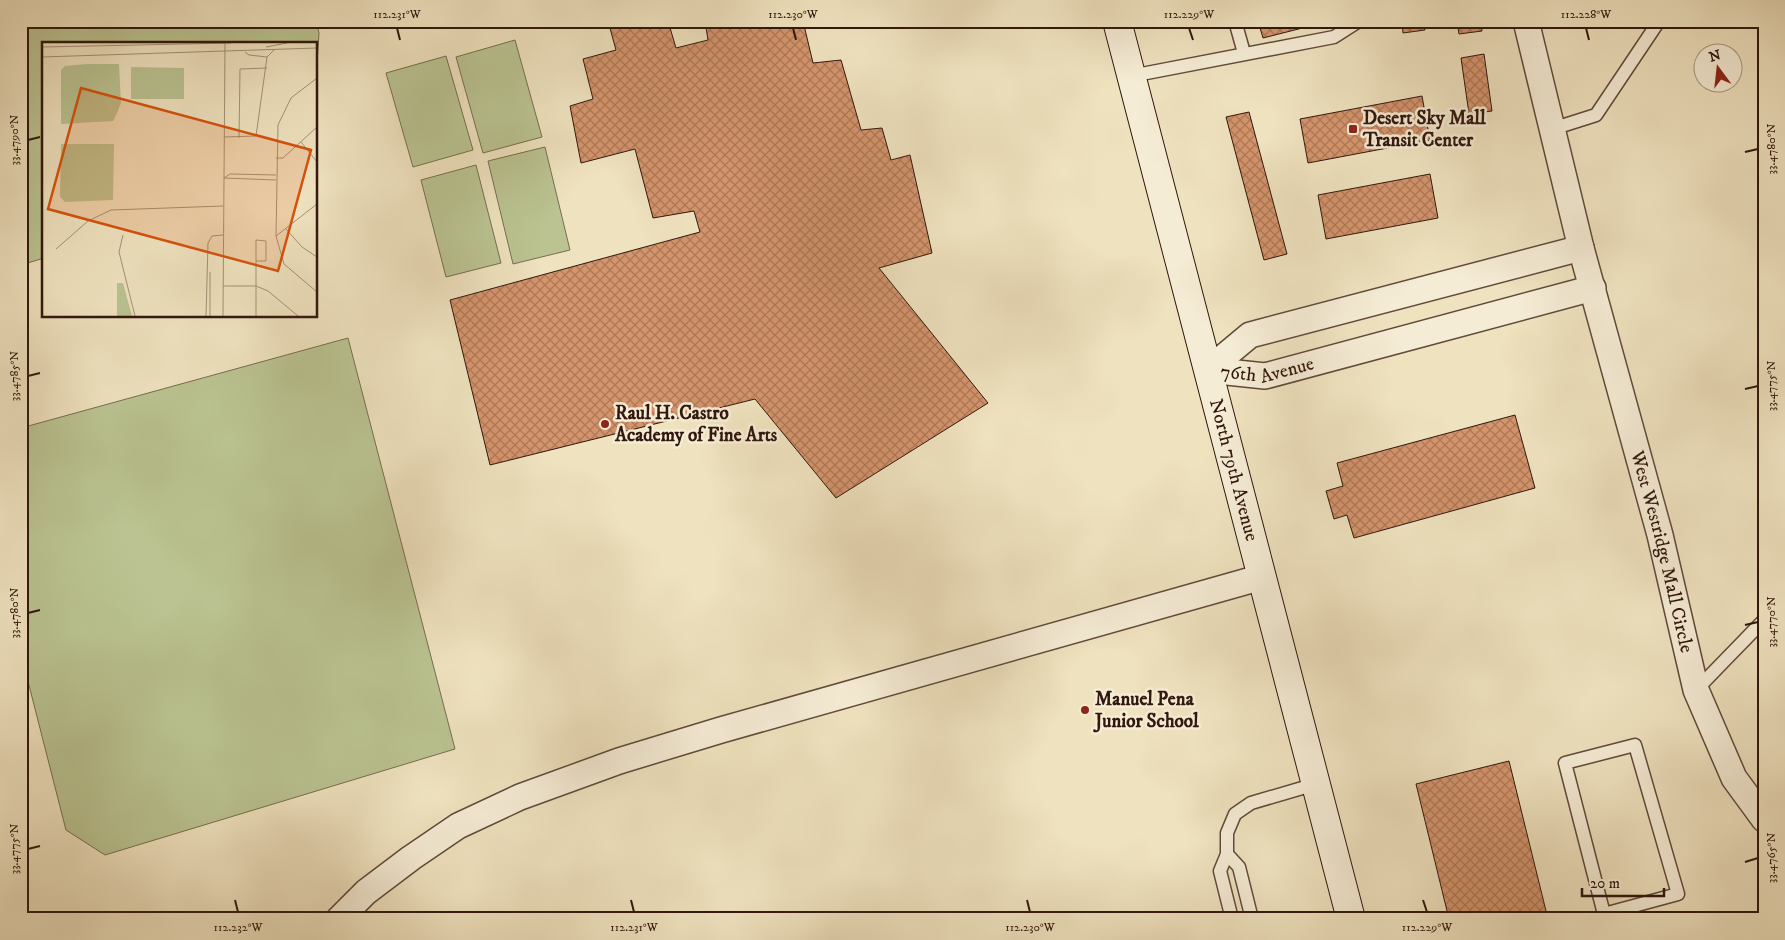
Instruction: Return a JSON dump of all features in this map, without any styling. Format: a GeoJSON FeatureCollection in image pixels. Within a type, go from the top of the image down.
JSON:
{"type":"FeatureCollection","features":[{"type":"Feature","properties":{"kind":"street","name":"North 79th Avenue"},"geometry":{"type":"LineString","coordinates":[[1117,21],[1351,919]]}},
{"type":"Feature","properties":{"kind":"street","name":"West Westridge Mall Circle"},"geometry":{"type":"LineString","coordinates":[[1526,21],[1581,248],[1660,536],[1696,690],[1734,778],[1764,819]]}},
{"type":"Feature","properties":{"kind":"street","name":"76th Avenue"},"geometry":{"type":"LineString","coordinates":[[1208,370],[1250,335],[1581,248]]}},
{"type":"Feature","properties":{"kind":"street","name":"76th Avenue"},"geometry":{"type":"LineString","coordinates":[[1208,370],[1264,376],[1590,280]]}},
{"type":"Feature","properties":{"kind":"street"},"geometry":{"type":"LineString","coordinates":[[340,919],[366,892],[411,858],[450,832],[484,813],[529,794],[619,761],[721,730],[1262,577]]}},
{"type":"Feature","properties":{"kind":"lane"},"geometry":{"type":"LineString","coordinates":[[1235,21],[1244,53]]}},
{"type":"Feature","properties":{"kind":"lane"},"geometry":{"type":"LineString","coordinates":[[1131,76],[1334,37],[1359,21]]}},
{"type":"Feature","properties":{"kind":"lane"},"geometry":{"type":"LineString","coordinates":[[1552,129],[1596,115],[1658,21]]}},
{"type":"Feature","properties":{"kind":"lane"},"geometry":{"type":"LineString","coordinates":[[1696,690],[1763,622]]}},
{"type":"Feature","properties":{"kind":"lane"},"geometry":{"type":"LineString","coordinates":[[1635,745],[1678,894],[1605,916],[1565,762],[1635,745]]}},
{"type":"Feature","properties":{"kind":"lane"},"geometry":{"type":"LineString","coordinates":[[1232,919],[1220,871],[1226,854],[1227,833],[1235,814],[1259,800],[1316,784]]}},
{"type":"Feature","properties":{"kind":"lane"},"geometry":{"type":"LineString","coordinates":[[1226,854],[1239,867],[1252,919]]}},
{"type":"Feature","properties":{"kind":"green space"},"geometry":{"type":"Polygon","coordinates":[[[21,21],[316,21],[319,33],[318,48],[318,42],[42,42],[42,259],[21,265],[21,21]]]}},
{"type":"Feature","properties":{"kind":"green space"},"geometry":{"type":"Polygon","coordinates":[[[515,40],[542,137],[483,153],[456,57],[515,40]]]}},
{"type":"Feature","properties":{"kind":"green space"},"geometry":{"type":"Polygon","coordinates":[[[446,56],[473,150],[413,167],[386,73],[446,56]]]}},
{"type":"Feature","properties":{"kind":"green space"},"geometry":{"type":"Polygon","coordinates":[[[545,147],[570,250],[513,264],[488,161],[545,147]]]}},
{"type":"Feature","properties":{"kind":"green space"},"geometry":{"type":"Polygon","coordinates":[[[476,165],[501,263],[446,277],[421,180],[476,165]]]}},
{"type":"Feature","properties":{"kind":"green space"},"geometry":{"type":"Polygon","coordinates":[[[348,338],[455,749],[105,855],[66,830],[21,654],[21,428],[348,338]]]}},
{"type":"Feature","properties":{"kind":"building"},"geometry":{"type":"Polygon","coordinates":[[[608,21],[668,21],[676,48],[708,40],[705,21],[803,21],[813,63],[841,60],[861,130],[882,128],[891,160],[910,155],[932,253],[879,268],[988,403],[836,498],[755,399],[490,465],[450,300],[700,232],[694,211],[653,218],[635,149],[581,163],[570,106],[593,99],[583,59],[616,50],[608,21]]]}},
{"type":"Feature","properties":{"kind":"building"},"geometry":{"type":"Polygon","coordinates":[[[1258,21],[1330,21],[1263,38],[1258,21]]]}},
{"type":"Feature","properties":{"kind":"building"},"geometry":{"type":"Polygon","coordinates":[[[1402,21],[1424,21],[1425,30],[1403,33],[1402,21]]]}},
{"type":"Feature","properties":{"kind":"building"},"geometry":{"type":"Polygon","coordinates":[[[1457,21],[1481,21],[1482,31],[1459,34],[1457,21]]]}},
{"type":"Feature","properties":{"kind":"building"},"geometry":{"type":"Polygon","coordinates":[[[1484,54],[1492,111],[1469,114],[1461,58],[1484,54]]]}},
{"type":"Feature","properties":{"kind":"building"},"geometry":{"type":"Polygon","coordinates":[[[1422,96],[1430,140],[1308,163],[1300,119],[1422,96]]]}},
{"type":"Feature","properties":{"kind":"building"},"geometry":{"type":"Polygon","coordinates":[[[1249,112],[1287,254],[1264,260],[1226,117],[1249,112]]]}},
{"type":"Feature","properties":{"kind":"building"},"geometry":{"type":"Polygon","coordinates":[[[1430,174],[1438,218],[1326,239],[1318,195],[1430,174]]]}},
{"type":"Feature","properties":{"kind":"building"},"geometry":{"type":"Polygon","coordinates":[[[1515,415],[1535,488],[1354,538],[1347,515],[1334,519],[1326,491],[1343,486],[1337,463],[1515,415]]]}},
{"type":"Feature","properties":{"kind":"building"},"geometry":{"type":"Polygon","coordinates":[[[1509,761],[1548,919],[1449,919],[1416,784],[1509,761]]]}},
{"type":"Feature","properties":{"kind":"place","name":"Desert Sky Mall Transit Center"},"geometry":{"type":"Point","coordinates":[1353,129]}},
{"type":"Feature","properties":{"kind":"place","name":"Raul H. Castro Academy of Fine Arts"},"geometry":{"type":"Point","coordinates":[605,424]}},
{"type":"Feature","properties":{"kind":"place","name":"Manuel Pena Junior School"},"geometry":{"type":"Point","coordinates":[1085,710]}}]}
